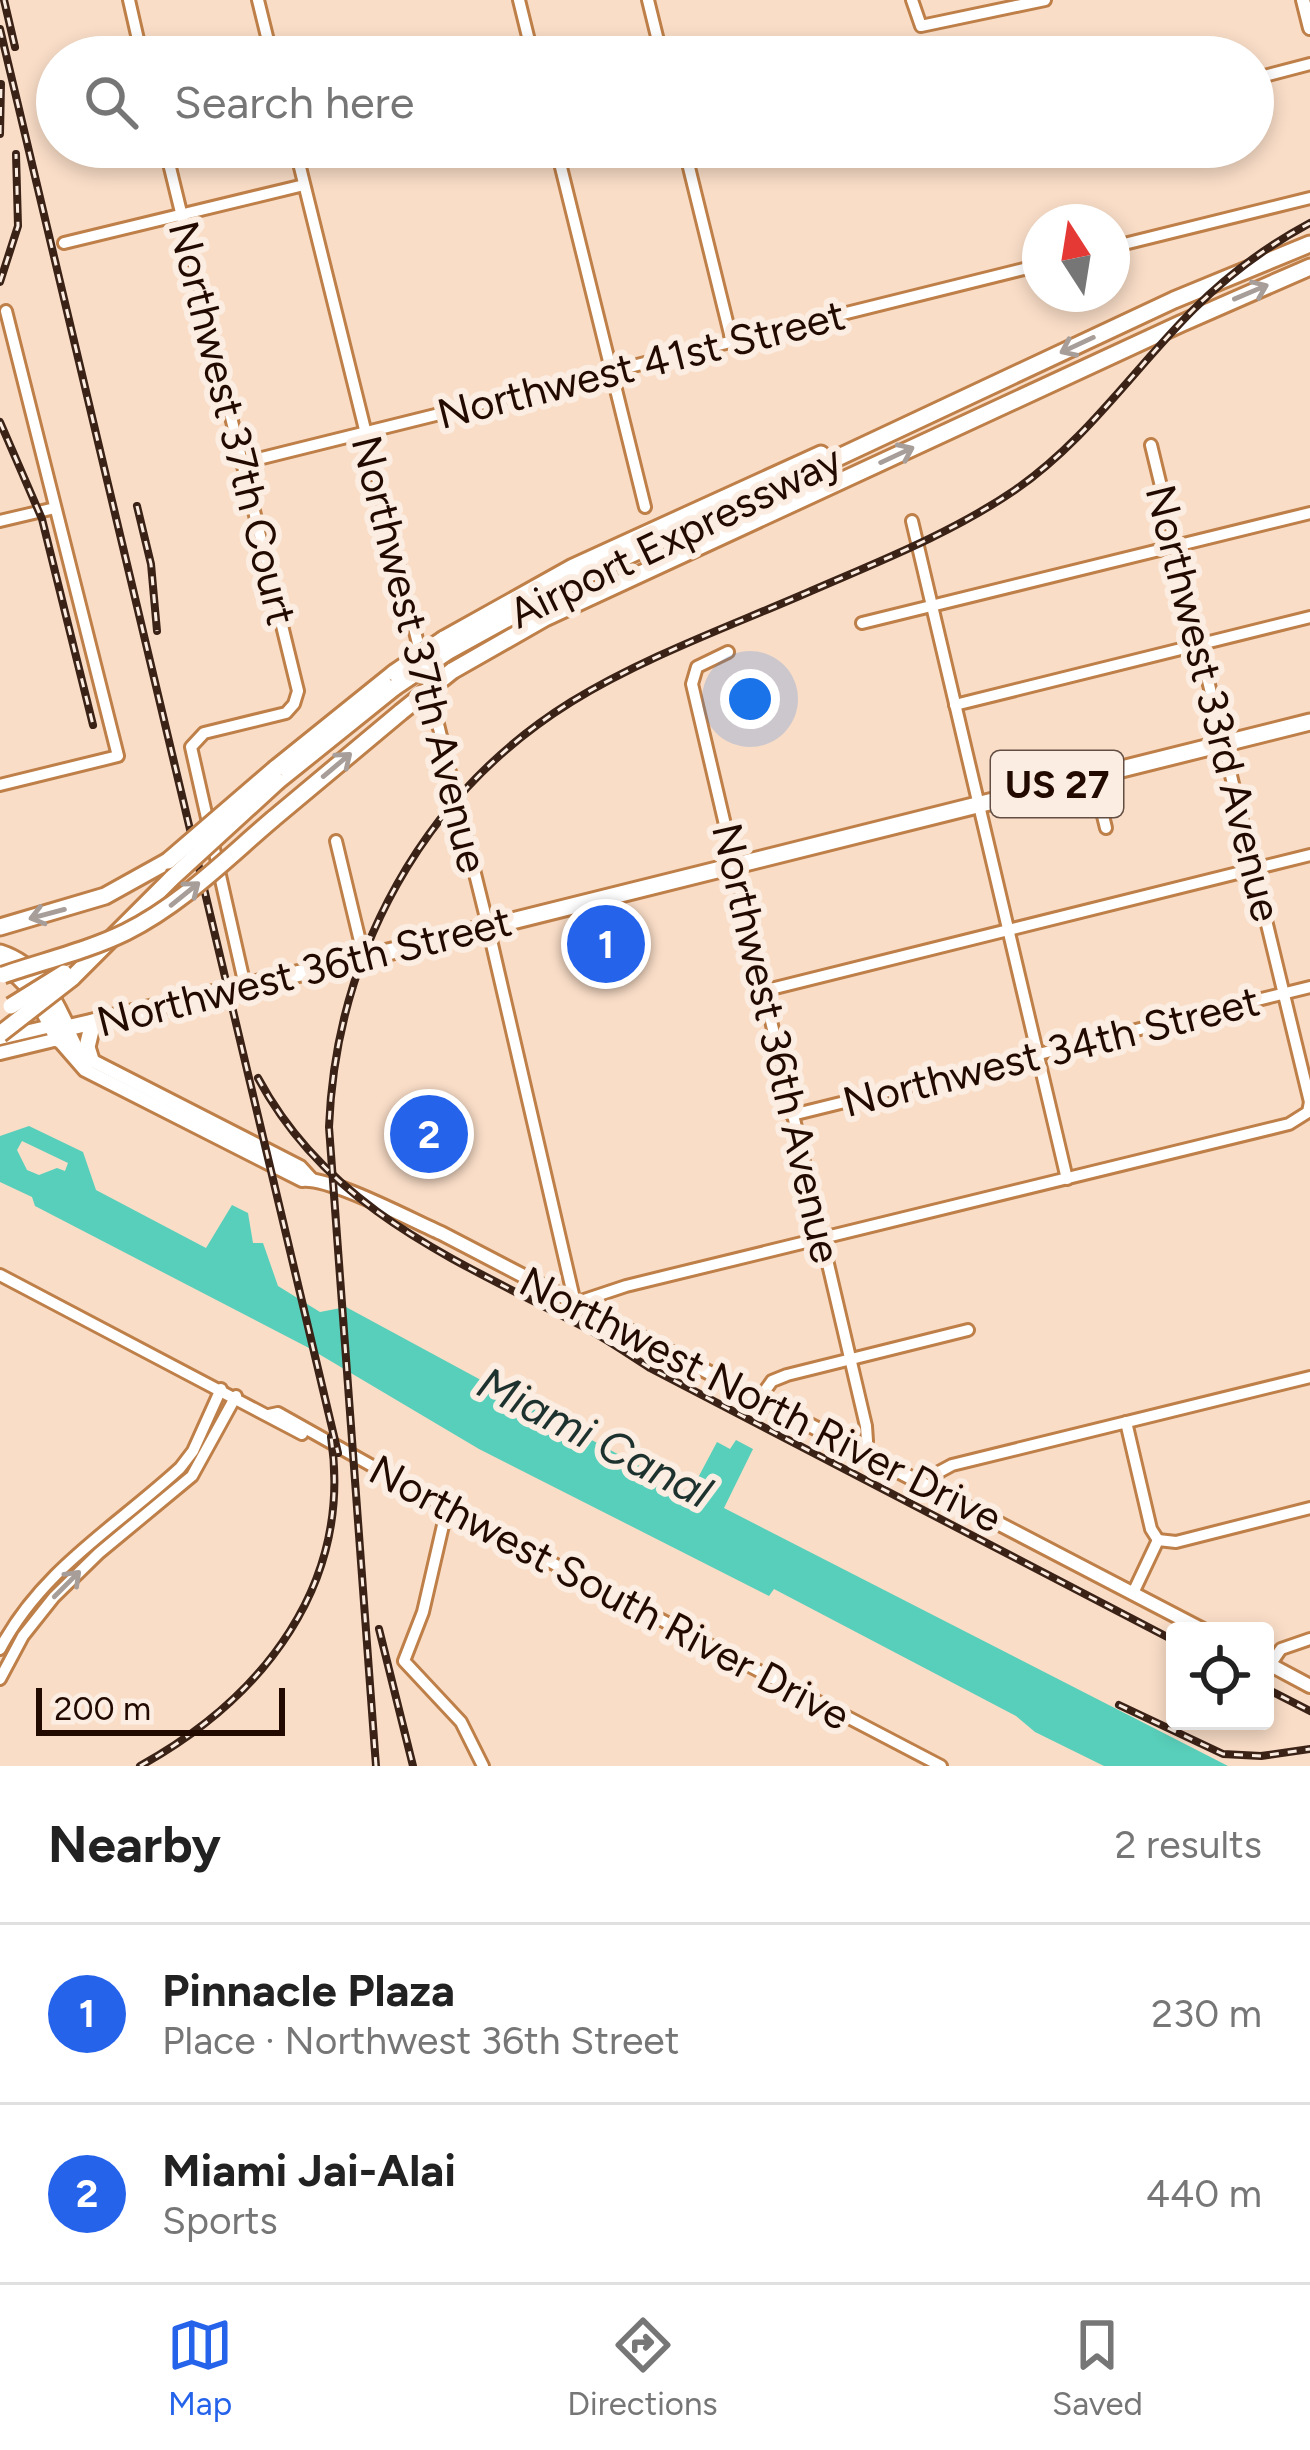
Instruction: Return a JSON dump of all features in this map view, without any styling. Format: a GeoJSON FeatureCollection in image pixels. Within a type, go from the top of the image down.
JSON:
{"type":"FeatureCollection","features":[{"type":"Feature","properties":{"kind":"highway","name":"Airport Expressway"},"geometry":{"type":"LineString","coordinates":[[0,1036],[93,956],[170,869],[277,774],[394,680],[446,645],[1174,300],[1310,244]]}},
{"type":"Feature","properties":{"kind":"highway","name":"Airport Expressway"},"geometry":{"type":"LineString","coordinates":[[1,973],[110,939],[152,918],[452,671],[545,618],[1310,268]]}},
{"type":"Feature","properties":{"kind":"highway","name":"Northwest 36th Street"},"geometry":{"type":"LineString","coordinates":[[59,1031],[1310,722]]}},
{"type":"Feature","properties":{"kind":"highway"},"geometry":{"type":"LineString","coordinates":[[0,927],[105,896],[170,869]]}},
{"type":"Feature","properties":{"kind":"highway"},"geometry":{"type":"LineString","coordinates":[[0,953],[39,978],[59,1031]]}},
{"type":"Feature","properties":{"kind":"highway"},"geometry":{"type":"LineString","coordinates":[[1,973],[28,985],[59,1031]]}},
{"type":"Feature","properties":{"kind":"highway"},"geometry":{"type":"LineString","coordinates":[[5,1009],[69,975]]}},
{"type":"Feature","properties":{"kind":"highway"},"geometry":{"type":"LineString","coordinates":[[84,1063],[93,1022]]}},
{"type":"Feature","properties":{"kind":"main road"},"geometry":{"type":"LineString","coordinates":[[1303,0],[1310,28]]}},
{"type":"Feature","properties":{"kind":"main road","name":"Northwest North River Drive"},"geometry":{"type":"LineString","coordinates":[[59,1031],[84,1063],[160,1103],[300,1167],[311,1179],[441,1233],[1188,1622]]}},
{"type":"Feature","properties":{"kind":"main road","name":"Northwest 36th Street"},"geometry":{"type":"LineString","coordinates":[[0,1036],[59,1031]]}},
{"type":"Feature","properties":{"kind":"main road","name":"Northwest 36th Street"},"geometry":{"type":"LineString","coordinates":[[0,1054],[31,1046],[59,1031]]}},
{"type":"Feature","properties":{"kind":"main road"},"geometry":{"type":"LineString","coordinates":[[31,1046],[84,1063]]}},
{"type":"Feature","properties":{"kind":"main road"},"geometry":{"type":"LineString","coordinates":[[1274,1668],[1310,1686]]}},
{"type":"Feature","properties":{"kind":"street"},"geometry":{"type":"LineString","coordinates":[[129,0],[137,36]]}},
{"type":"Feature","properties":{"kind":"street"},"geometry":{"type":"LineString","coordinates":[[258,0],[267,36]]}},
{"type":"Feature","properties":{"kind":"street"},"geometry":{"type":"LineString","coordinates":[[519,0],[528,36]]}},
{"type":"Feature","properties":{"kind":"street"},"geometry":{"type":"LineString","coordinates":[[648,0],[657,36]]}},
{"type":"Feature","properties":{"kind":"street"},"geometry":{"type":"LineString","coordinates":[[912,0],[921,26],[1042,0]]}},
{"type":"Feature","properties":{"kind":"street"},"geometry":{"type":"LineString","coordinates":[[1274,73],[1310,64]]}},
{"type":"Feature","properties":{"kind":"street","name":"Northwest 37th Court"},"geometry":{"type":"LineString","coordinates":[[170,168],[297,680],[297,700],[280,716],[205,733],[191,747],[245,986]]}},
{"type":"Feature","properties":{"kind":"street","name":"Northwest 37th Avenue"},"geometry":{"type":"LineString","coordinates":[[300,168],[488,927],[575,1303]]}},
{"type":"Feature","properties":{"kind":"street"},"geometry":{"type":"LineString","coordinates":[[561,168],[645,507]]}},
{"type":"Feature","properties":{"kind":"street"},"geometry":{"type":"LineString","coordinates":[[689,168],[732,342]]}},
{"type":"Feature","properties":{"kind":"street"},"geometry":{"type":"LineString","coordinates":[[64,244],[304,185]]}},
{"type":"Feature","properties":{"kind":"street"},"geometry":{"type":"LineString","coordinates":[[1130,243],[1310,198]]}},
{"type":"Feature","properties":{"kind":"street","name":"Northwest 41st Street"},"geometry":{"type":"LineString","coordinates":[[242,463],[1022,270]]}},
{"type":"Feature","properties":{"kind":"street"},"geometry":{"type":"LineString","coordinates":[[0,785],[118,755],[5,311]]}},
{"type":"Feature","properties":{"kind":"street"},"geometry":{"type":"LineString","coordinates":[[0,359],[17,356]]}},
{"type":"Feature","properties":{"kind":"street","name":"Northwest 33rd Avenue"},"geometry":{"type":"LineString","coordinates":[[1151,445],[1309,1105]]}},
{"type":"Feature","properties":{"kind":"street"},"geometry":{"type":"LineString","coordinates":[[0,521],[55,508]]}},
{"type":"Feature","properties":{"kind":"street"},"geometry":{"type":"LineString","coordinates":[[862,623],[1310,513]]}},
{"type":"Feature","properties":{"kind":"street"},"geometry":{"type":"LineString","coordinates":[[912,521],[1067,1179]]}},
{"type":"Feature","properties":{"kind":"street"},"geometry":{"type":"LineString","coordinates":[[956,705],[1310,617]]}},
{"type":"Feature","properties":{"kind":"street","name":"Northwest 36th Avenue"},"geometry":{"type":"LineString","coordinates":[[728,652],[697,667],[693,675],[867,1434],[862,1453]]}},
{"type":"Feature","properties":{"kind":"street"},"geometry":{"type":"LineString","coordinates":[[1094,775],[1106,828]]}},
{"type":"Feature","properties":{"kind":"street"},"geometry":{"type":"LineString","coordinates":[[336,841],[364,958]]}},
{"type":"Feature","properties":{"kind":"street"},"geometry":{"type":"LineString","coordinates":[[763,991],[1310,856]]}},
{"type":"Feature","properties":{"kind":"street","name":"Northwest 34th Street"},"geometry":{"type":"LineString","coordinates":[[792,1115],[1310,987]]}},
{"type":"Feature","properties":{"kind":"street"},"geometry":{"type":"LineString","coordinates":[[575,1303],[626,1286],[1289,1124],[1309,1105]]}},
{"type":"Feature","properties":{"kind":"street","name":"Northwest South River Drive"},"geometry":{"type":"LineString","coordinates":[[0,1275],[269,1415],[278,1413],[447,1508],[941,1766]]}},
{"type":"Feature","properties":{"kind":"street"},"geometry":{"type":"LineString","coordinates":[[759,1399],[772,1381],[968,1330]]}},
{"type":"Feature","properties":{"kind":"street"},"geometry":{"type":"LineString","coordinates":[[929,1487],[939,1472],[952,1465],[1310,1377]]}},
{"type":"Feature","properties":{"kind":"street"},"geometry":{"type":"LineString","coordinates":[[0,1648],[57,1571],[187,1460],[221,1389]]}},
{"type":"Feature","properties":{"kind":"street"},"geometry":{"type":"LineString","coordinates":[[0,1679],[23,1636],[54,1597],[198,1467],[236,1396]]}},
{"type":"Feature","properties":{"kind":"street"},"geometry":{"type":"LineString","coordinates":[[1126,1422],[1151,1529],[1158,1540]]}},
{"type":"Feature","properties":{"kind":"street"},"geometry":{"type":"LineString","coordinates":[[148,1495],[157,1507]]}},
{"type":"Feature","properties":{"kind":"street"},"geometry":{"type":"LineString","coordinates":[[447,1508],[423,1610],[404,1660],[461,1723],[482,1766]]}},
{"type":"Feature","properties":{"kind":"street"},"geometry":{"type":"LineString","coordinates":[[1158,1540],[1176,1542],[1310,1508]]}},
{"type":"Feature","properties":{"kind":"street"},"geometry":{"type":"LineString","coordinates":[[1133,1593],[1158,1540]]}},
{"type":"Feature","properties":{"kind":"street"},"geometry":{"type":"LineString","coordinates":[[1274,1656],[1281,1649],[1310,1639]]}},
{"type":"Feature","properties":{"kind":"shaded area"},"geometry":{"type":"Polygon","coordinates":[[[433,1101],[447,1162],[424,1167],[410,1106],[433,1101]]]}},
{"type":"Feature","properties":{"kind":"water"},"geometry":{"type":"Polygon","coordinates":[[[29,1126],[83,1152],[96,1190],[206,1248],[232,1205],[248,1213],[253,1243],[263,1243],[278,1286],[320,1312],[346,1307],[686,1491],[692,1489],[717,1442],[730,1449],[736,1440],[753,1449],[724,1508],[1228,1766],[1104,1766],[774,1589],[769,1596],[479,1449],[307,1347],[35,1206],[32,1197],[0,1182],[0,1136],[29,1126]],[[22,1141],[17,1150],[27,1170],[39,1175],[57,1168],[65,1171],[68,1163],[22,1141]]]}},
{"type":"Feature","properties":{"kind":"railway"},"geometry":{"type":"LineString","coordinates":[[4,0],[15,47]]}},
{"type":"Feature","properties":{"kind":"railway"},"geometry":{"type":"LineString","coordinates":[[0,29],[338,1453]]}},
{"type":"Feature","properties":{"kind":"railway"},"geometry":{"type":"LineString","coordinates":[[0,134],[1,84]]}},
{"type":"Feature","properties":{"kind":"railway"},"geometry":{"type":"LineString","coordinates":[[0,282],[18,226],[16,154]]}},
{"type":"Feature","properties":{"kind":"railway"},"geometry":{"type":"LineString","coordinates":[[376,1766],[329,1127],[335,1063],[349,1001],[397,884],[431,831],[518,740],[571,702],[629,670],[915,545],[1015,490],[1087,427],[1207,296],[1263,251],[1310,223]]}},
{"type":"Feature","properties":{"kind":"railway"},"geometry":{"type":"LineString","coordinates":[[0,422],[42,519],[93,725]]}},
{"type":"Feature","properties":{"kind":"railway"},"geometry":{"type":"LineString","coordinates":[[137,506],[151,564],[157,631]]}},
{"type":"Feature","properties":{"kind":"railway"},"geometry":{"type":"LineString","coordinates":[[258,1078],[287,1124],[321,1163],[358,1197],[441,1253],[589,1330],[650,1368],[1166,1636]]}},
{"type":"Feature","properties":{"kind":"railway"},"geometry":{"type":"LineString","coordinates":[[140,1766],[225,1707],[290,1631],[313,1588],[328,1541],[334,1491],[331,1437]]}},
{"type":"Feature","properties":{"kind":"railway"},"geometry":{"type":"LineString","coordinates":[[379,1629],[413,1766]]}},
{"type":"Feature","properties":{"kind":"railway"},"geometry":{"type":"LineString","coordinates":[[1274,1693],[1310,1711]]}},
{"type":"Feature","properties":{"kind":"railway"},"geometry":{"type":"LineString","coordinates":[[1119,1705],[1223,1754],[1261,1756],[1310,1749]]}},
{"type":"Feature","properties":{"kind":"place","name":"Pinnacle Plaza"},"geometry":{"type":"Point","coordinates":[606,944]}},
{"type":"Feature","properties":{"kind":"place","name":"Miami Jai-Alai"},"geometry":{"type":"Point","coordinates":[429,1134]}},
{"type":"Feature","properties":{"kind":"water label","name":"Miami Canal"},"geometry":{"type":"Point","coordinates":[595,1437]}}]}
